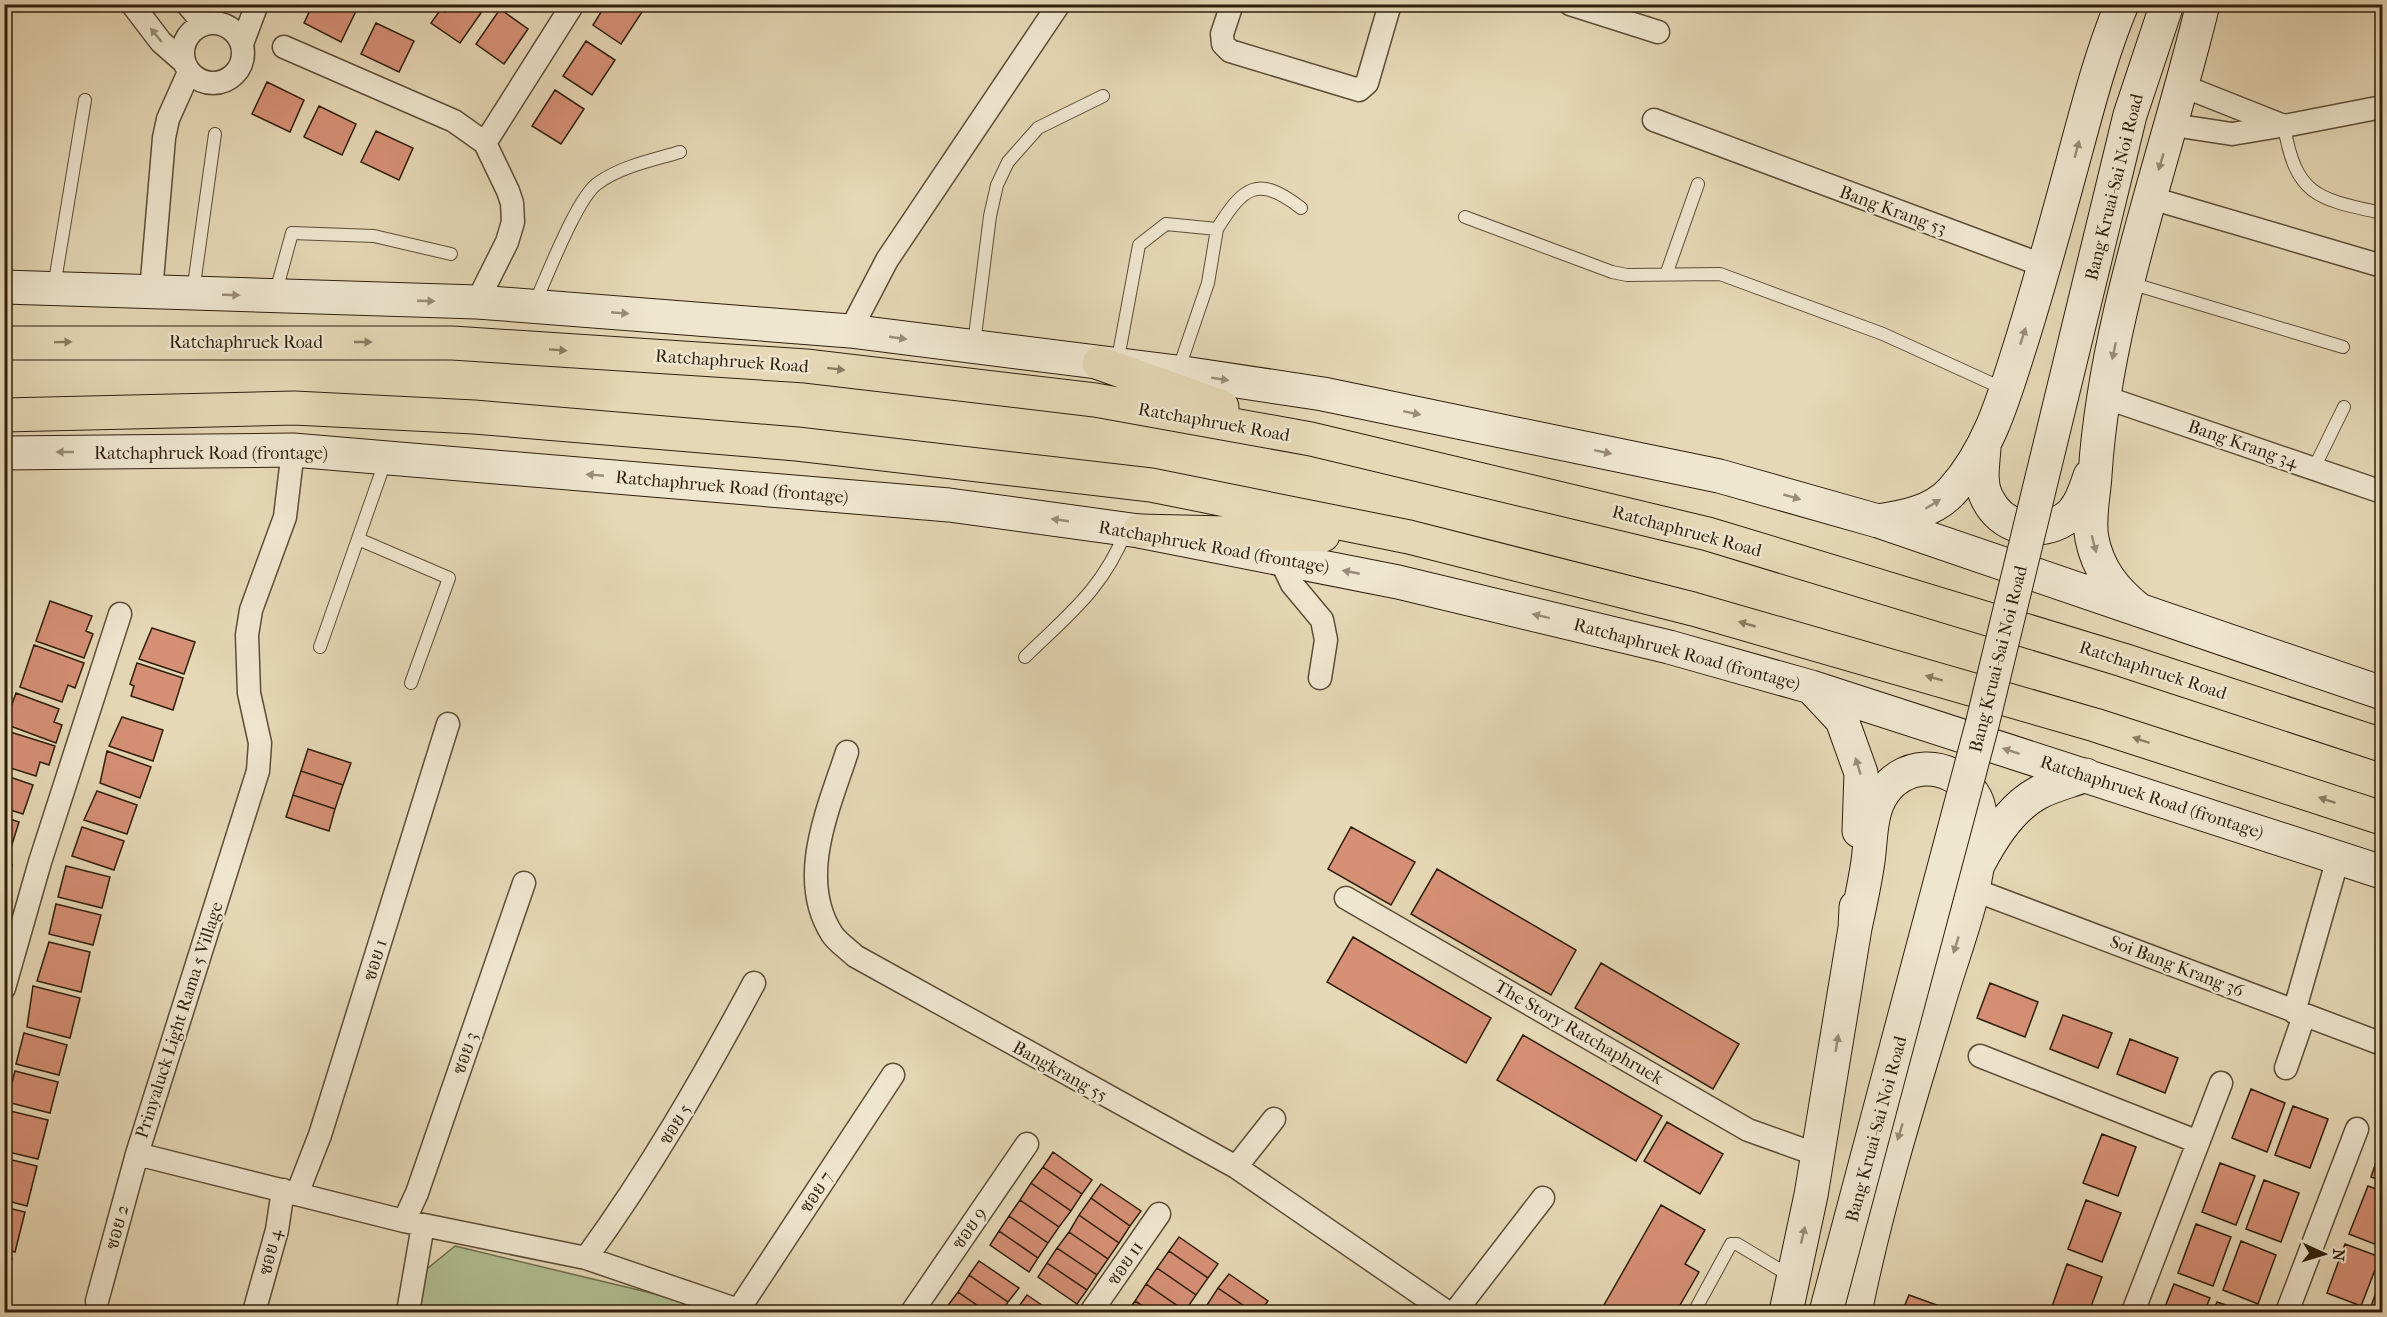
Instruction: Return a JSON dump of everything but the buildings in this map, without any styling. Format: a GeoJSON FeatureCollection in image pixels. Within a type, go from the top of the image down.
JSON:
{"type":"FeatureCollection","features":[{"type":"Feature","properties":{"kind":"main road"},"geometry":{"type":"LineString","coordinates":[[1878,521],[1908,517],[1950,493],[1984,448],[2006,390],[2045,266],[2104,48],[2122,4]]}},
{"type":"Feature","properties":{"kind":"main road","name":"Bang Kruai-Sai Noi Road"},"geometry":{"type":"LineString","coordinates":[[1812,1312],[1887,1040],[2116,111],[2153,4]]}},
{"type":"Feature","properties":{"kind":"main road","name":"Bang Kruai-Sai Noi Road"},"geometry":{"type":"LineString","coordinates":[[1826,1312],[1982,725],[2130,115],[2167,4]]}},
{"type":"Feature","properties":{"kind":"main road"},"geometry":{"type":"LineString","coordinates":[[2142,613],[2123,597],[2102,571],[2091,536],[2096,454],[2104,397],[2137,242],[2184,86],[2203,4]]}},
{"type":"Feature","properties":{"kind":"main road"},"geometry":{"type":"LineString","coordinates":[[4,287],[477,302],[849,331],[1177,372],[1323,394],[1719,476],[1878,521],[2142,613],[2382,693]]}},
{"type":"Feature","properties":{"kind":"main road","name":"Ratchaphruek Road"},"geometry":{"type":"LineString","coordinates":[[4,343],[452,343],[795,365],[1095,400],[1311,439],[1708,534],[2123,660],[2382,745]]}},
{"type":"Feature","properties":{"kind":"main road"},"geometry":{"type":"LineString","coordinates":[[1108,365],[1311,439]]}},
{"type":"Feature","properties":{"kind":"main road"},"geometry":{"type":"LineString","coordinates":[[4,415],[294,408],[474,417],[797,444],[1151,485],[1409,537],[1693,609],[2095,725],[2382,818]]}},
{"type":"Feature","properties":{"kind":"main road"},"geometry":{"type":"LineString","coordinates":[[1984,448],[1982,479],[1986,497],[1996,512],[2020,528],[2043,529],[2066,519],[2081,500],[2096,454]]}},
{"type":"Feature","properties":{"kind":"main road","name":"Ratchaphruek Road (frontage)"},"geometry":{"type":"LineString","coordinates":[[4,453],[293,450],[949,505],[1133,530],[1398,582],[1647,642],[1811,687],[2382,872]]}},
{"type":"Feature","properties":{"kind":"main road"},"geometry":{"type":"LineString","coordinates":[[1133,530],[1409,537]]}},
{"type":"Feature","properties":{"kind":"main road"},"geometry":{"type":"LineString","coordinates":[[1811,687],[1842,720],[1861,773],[1856,928]]}},
{"type":"Feature","properties":{"kind":"main road"},"geometry":{"type":"LineString","coordinates":[[1786,1312],[1818,1155],[1874,817],[1880,799],[1890,784],[1906,772],[1924,768],[1939,768],[1956,776],[1974,795],[1979,812],[1976,876]]}},
{"type":"Feature","properties":{"kind":"main road"},"geometry":{"type":"LineString","coordinates":[[1855,1312],[1894,1150],[1976,876],[1991,839],[2013,814],[2037,793],[2086,775]]}},
{"type":"Feature","properties":{"kind":"street"},"geometry":{"type":"LineString","coordinates":[[132,4],[161,42],[198,80],[210,84],[232,77],[239,68],[243,56],[242,44],[236,33],[214,17],[187,4]]}},
{"type":"Feature","properties":{"kind":"street"},"geometry":{"type":"LineString","coordinates":[[242,44],[257,4]]}},
{"type":"Feature","properties":{"kind":"street"},"geometry":{"type":"LineString","coordinates":[[485,143],[573,4]]}},
{"type":"Feature","properties":{"kind":"street"},"geometry":{"type":"LineString","coordinates":[[849,331],[887,260],[1059,4]]}},
{"type":"Feature","properties":{"kind":"street"},"geometry":{"type":"LineString","coordinates":[[1232,4],[1222,34],[1222,44],[1230,51],[1359,90],[1367,83],[1390,4]]}},
{"type":"Feature","properties":{"kind":"street"},"geometry":{"type":"LineString","coordinates":[[1570,4],[1658,32]]}},
{"type":"Feature","properties":{"kind":"street"},"geometry":{"type":"LineString","coordinates":[[151,292],[164,138],[168,119],[186,67],[182,50],[186,38],[193,29],[214,17]]}},
{"type":"Feature","properties":{"kind":"street"},"geometry":{"type":"LineString","coordinates":[[284,47],[454,121],[485,143],[508,191],[512,203],[513,222],[507,242],[477,302]]}},
{"type":"Feature","properties":{"kind":"street"},"geometry":{"type":"LineString","coordinates":[[2184,86],[2284,126]]}},
{"type":"Feature","properties":{"kind":"street"},"geometry":{"type":"LineString","coordinates":[[2173,125],[2232,134],[2382,107]]}},
{"type":"Feature","properties":{"kind":"street","name":"Bang Krang 53"},"geometry":{"type":"LineString","coordinates":[[1654,120],[1741,155],[2045,266]]}},
{"type":"Feature","properties":{"kind":"street"},"geometry":{"type":"LineString","coordinates":[[2151,198],[2382,266]]}},
{"type":"Feature","properties":{"kind":"street","name":"Bang Krang 34"},"geometry":{"type":"LineString","coordinates":[[2104,397],[2382,492]]}},
{"type":"Feature","properties":{"kind":"street","name":"Prinyaluck Light Rama 5 Village"},"geometry":{"type":"LineString","coordinates":[[293,450],[285,517],[251,610],[247,635],[249,693],[260,743],[258,771],[137,1154],[413,1223],[586,1258],[740,1311]]}},
{"type":"Feature","properties":{"kind":"street"},"geometry":{"type":"LineString","coordinates":[[1280,559],[1292,584],[1322,620],[1326,640],[1320,678]]}},
{"type":"Feature","properties":{"kind":"street"},"geometry":{"type":"LineString","coordinates":[[4,988],[40,862],[120,614]]}},
{"type":"Feature","properties":{"kind":"street","name":"ซอย 1"},"geometry":{"type":"LineString","coordinates":[[290,1192],[327,1112],[447,724]]}},
{"type":"Feature","properties":{"kind":"street","name":"Bangkrang 55"},"geometry":{"type":"LineString","coordinates":[[847,752],[822,829],[815,874],[819,908],[832,936],[855,956],[1236,1167],[1447,1312]]}},
{"type":"Feature","properties":{"kind":"street"},"geometry":{"type":"LineString","coordinates":[[2286,1068],[2338,858]]}},
{"type":"Feature","properties":{"kind":"street","name":"Soi Bang Krang 36"},"geometry":{"type":"LineString","coordinates":[[1976,876],[1997,896],[2382,1044]]}},
{"type":"Feature","properties":{"kind":"street","name":"ซอย 3"},"geometry":{"type":"LineString","coordinates":[[408,1312],[417,1193],[524,883]]}},
{"type":"Feature","properties":{"kind":"street","name":"The Story Ratchaphruek"},"geometry":{"type":"LineString","coordinates":[[1346,898],[1748,1130],[1818,1155]]}},
{"type":"Feature","properties":{"kind":"street","name":"ซอย 5"},"geometry":{"type":"LineString","coordinates":[[586,1258],[626,1203],[700,1083],[754,983]]}},
{"type":"Feature","properties":{"kind":"street"},"geometry":{"type":"LineString","coordinates":[[1980,1056],[2198,1143]]}},
{"type":"Feature","properties":{"kind":"street","name":"ซอย 7"},"geometry":{"type":"LineString","coordinates":[[740,1311],[893,1075]]}},
{"type":"Feature","properties":{"kind":"street"},"geometry":{"type":"LineString","coordinates":[[2133,1312],[2221,1083]]}},
{"type":"Feature","properties":{"kind":"street"},"geometry":{"type":"LineString","coordinates":[[1236,1167],[1274,1119]]}},
{"type":"Feature","properties":{"kind":"street"},"geometry":{"type":"LineString","coordinates":[[2287,1312],[2357,1129]]}},
{"type":"Feature","properties":{"kind":"street","name":"ซอย 9"},"geometry":{"type":"LineString","coordinates":[[912,1312],[1027,1144]]}},
{"type":"Feature","properties":{"kind":"street","name":"ซอย 2"},"geometry":{"type":"LineString","coordinates":[[97,1301],[137,1154]]}},
{"type":"Feature","properties":{"kind":"street","name":"ซอย 4"},"geometry":{"type":"LineString","coordinates":[[254,1312],[290,1192]]}},
{"type":"Feature","properties":{"kind":"street"},"geometry":{"type":"LineString","coordinates":[[1455,1312],[1543,1198]]}},
{"type":"Feature","properties":{"kind":"street","name":"ซอย 11"},"geometry":{"type":"LineString","coordinates":[[1091,1312],[1159,1214]]}},
{"type":"Feature","properties":{"kind":"lane"},"geometry":{"type":"LineString","coordinates":[[974,348],[990,216],[997,186],[1008,162],[1038,128],[1103,96]]}},
{"type":"Feature","properties":{"kind":"lane"},"geometry":{"type":"LineString","coordinates":[[54,288],[86,100]]}},
{"type":"Feature","properties":{"kind":"lane"},"geometry":{"type":"LineString","coordinates":[[2284,126],[2289,156],[2298,177],[2313,192],[2345,205],[2382,213]]}},
{"type":"Feature","properties":{"kind":"lane"},"geometry":{"type":"LineString","coordinates":[[193,293],[215,134]]}},
{"type":"Feature","properties":{"kind":"lane"},"geometry":{"type":"LineString","coordinates":[[534,306],[576,216],[596,184],[618,172],[680,152]]}},
{"type":"Feature","properties":{"kind":"lane"},"geometry":{"type":"LineString","coordinates":[[1667,272],[1698,184]]}},
{"type":"Feature","properties":{"kind":"lane"},"geometry":{"type":"LineString","coordinates":[[1177,372],[1209,283],[1217,229],[1239,199],[1257,188],[1270,188],[1301,208]]}},
{"type":"Feature","properties":{"kind":"lane"},"geometry":{"type":"LineString","coordinates":[[1465,217],[1612,272],[1627,275],[1667,272],[1720,274],[1883,334],[2006,390]]}},
{"type":"Feature","properties":{"kind":"lane"},"geometry":{"type":"LineString","coordinates":[[1108,365],[1138,245],[1166,224],[1217,229]]}},
{"type":"Feature","properties":{"kind":"lane"},"geometry":{"type":"LineString","coordinates":[[274,296],[292,233],[375,236],[451,254]]}},
{"type":"Feature","properties":{"kind":"lane"},"geometry":{"type":"LineString","coordinates":[[2129,283],[2343,347]]}},
{"type":"Feature","properties":{"kind":"lane"},"geometry":{"type":"LineString","coordinates":[[2314,468],[2344,407]]}},
{"type":"Feature","properties":{"kind":"lane"},"geometry":{"type":"LineString","coordinates":[[320,647],[386,458]]}},
{"type":"Feature","properties":{"kind":"lane"},"geometry":{"type":"LineString","coordinates":[[1025,657],[1095,589],[1133,530]]}},
{"type":"Feature","properties":{"kind":"lane"},"geometry":{"type":"LineString","coordinates":[[358,539],[449,578],[411,683]]}},
{"type":"Feature","properties":{"kind":"lane"},"geometry":{"type":"LineString","coordinates":[[1694,1312],[1731,1244],[1737,1245],[1793,1278]]}},
{"type":"Feature","properties":{"kind":"green space"},"geometry":{"type":"Polygon","coordinates":[[[455,1246],[701,1305],[705,1312],[417,1312],[427,1269],[455,1246]]]}}]}
